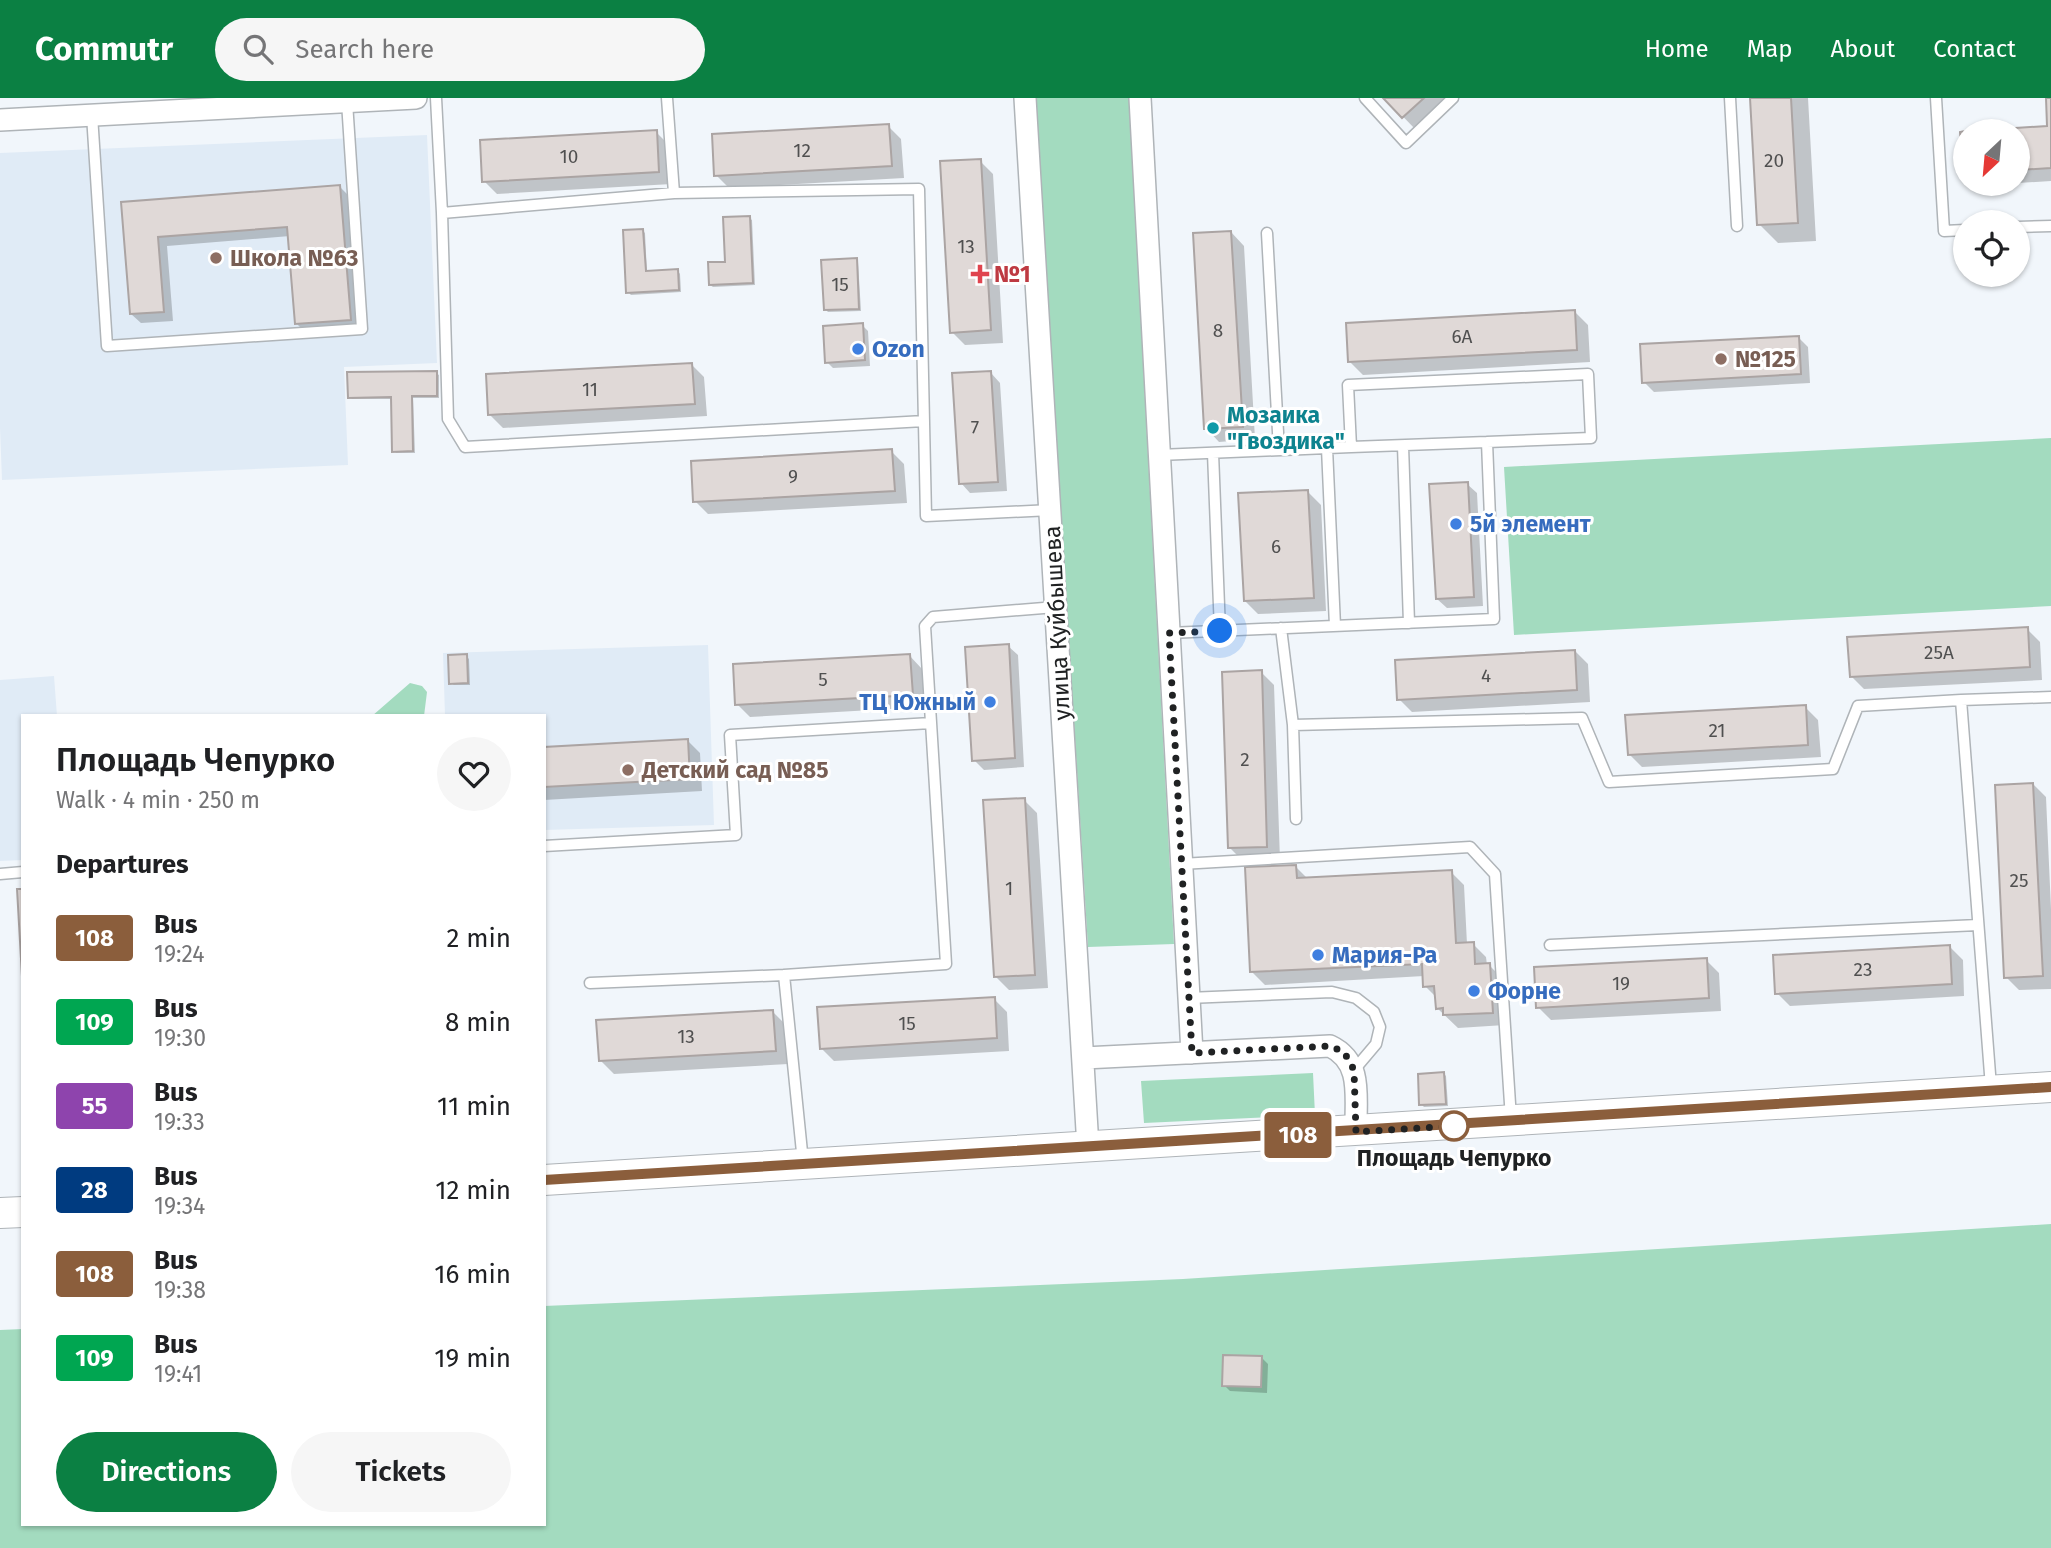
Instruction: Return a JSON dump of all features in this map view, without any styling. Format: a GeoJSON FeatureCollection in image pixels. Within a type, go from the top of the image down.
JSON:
{"type":"FeatureCollection","features":[{"type":"Feature","properties":{"kind":"main road"},"geometry":{"type":"LineString","coordinates":[[546,1180],[1356,1132],[2051,1087]]}},
{"type":"Feature","properties":{"kind":"main road"},"geometry":{"type":"LineString","coordinates":[[0,1213],[21,1212]]}},
{"type":"Feature","properties":{"kind":"street"},"geometry":{"type":"LineString","coordinates":[[0,120],[92,115],[130,106],[415,98]]}},
{"type":"Feature","properties":{"kind":"street","name":"улица Куйбышева"},"geometry":{"type":"LineString","coordinates":[[1025,98],[1088,1147]]}},
{"type":"Feature","properties":{"kind":"street"},"geometry":{"type":"LineString","coordinates":[[1140,98],[1192,1053]]}},
{"type":"Feature","properties":{"kind":"street"},"geometry":{"type":"LineString","coordinates":[[1084,1058],[1330,1046],[1344,1052],[1354,1070],[1356,1132]]}},
{"type":"Feature","properties":{"kind":"lane"},"geometry":{"type":"LineString","coordinates":[[436,98],[449,419],[465,447],[924,421]]}},
{"type":"Feature","properties":{"kind":"lane"},"geometry":{"type":"LineString","coordinates":[[667,98],[674,193]]}},
{"type":"Feature","properties":{"kind":"lane"},"geometry":{"type":"LineString","coordinates":[[1365,98],[1406,143],[1453,98]]}},
{"type":"Feature","properties":{"kind":"lane"},"geometry":{"type":"LineString","coordinates":[[1730,98],[1737,226]]}},
{"type":"Feature","properties":{"kind":"lane"},"geometry":{"type":"LineString","coordinates":[[1937,98],[1944,231],[1953,231]]}},
{"type":"Feature","properties":{"kind":"lane"},"geometry":{"type":"LineString","coordinates":[[92,115],[107,346],[362,329],[347,102]]}},
{"type":"Feature","properties":{"kind":"lane"},"geometry":{"type":"LineString","coordinates":[[442,213],[674,193],[919,189],[926,516],[1051,510]]}},
{"type":"Feature","properties":{"kind":"lane"},"geometry":{"type":"LineString","coordinates":[[2030,227],[2051,226]]}},
{"type":"Feature","properties":{"kind":"lane"},"geometry":{"type":"LineString","coordinates":[[1267,233],[1279,450]]}},
{"type":"Feature","properties":{"kind":"lane"},"geometry":{"type":"LineString","coordinates":[[1159,455],[1591,438],[1588,374],[1348,384],[1351,447]]}},
{"type":"Feature","properties":{"kind":"lane"},"geometry":{"type":"LineString","coordinates":[[1169,633],[1494,619],[1487,442]]}},
{"type":"Feature","properties":{"kind":"lane"},"geometry":{"type":"LineString","coordinates":[[1403,446],[1409,623]]}},
{"type":"Feature","properties":{"kind":"lane"},"geometry":{"type":"LineString","coordinates":[[1327,447],[1335,626]]}},
{"type":"Feature","properties":{"kind":"lane"},"geometry":{"type":"LineString","coordinates":[[1213,453],[1220,631]]}},
{"type":"Feature","properties":{"kind":"lane"},"geometry":{"type":"LineString","coordinates":[[590,983],[784,975],[946,964],[925,626],[933,617],[1056,607]]}},
{"type":"Feature","properties":{"kind":"lane"},"geometry":{"type":"LineString","coordinates":[[1281,628],[1293,725],[1297,819]]}},
{"type":"Feature","properties":{"kind":"lane"},"geometry":{"type":"LineString","coordinates":[[1293,725],[1582,718],[1609,782],[1833,769],[1858,706],[2051,697]]}},
{"type":"Feature","properties":{"kind":"lane"},"geometry":{"type":"LineString","coordinates":[[1961,700],[1992,1090]]}},
{"type":"Feature","properties":{"kind":"lane"},"geometry":{"type":"LineString","coordinates":[[546,846],[736,835],[730,735],[931,723]]}},
{"type":"Feature","properties":{"kind":"lane"},"geometry":{"type":"LineString","coordinates":[[1181,864],[1470,847],[1495,874],[1511,1122]]}},
{"type":"Feature","properties":{"kind":"lane"},"geometry":{"type":"LineString","coordinates":[[0,874],[21,872]]}},
{"type":"Feature","properties":{"kind":"lane"},"geometry":{"type":"LineString","coordinates":[[1550,945],[1978,925]]}},
{"type":"Feature","properties":{"kind":"lane"},"geometry":{"type":"LineString","coordinates":[[784,975],[804,1164]]}},
{"type":"Feature","properties":{"kind":"lane"},"geometry":{"type":"LineString","coordinates":[[1188,998],[1332,992],[1356,998],[1374,1012],[1380,1027],[1376,1044],[1354,1070]]}},
{"type":"Feature","properties":{"kind":"shaded area","name":"Школа №63"},"geometry":{"type":"Polygon","coordinates":[[[427,135],[437,363],[344,367],[348,465],[2,480],[0,153],[427,135]]]}},
{"type":"Feature","properties":{"kind":"shaded area","name":"Детский сад №85"},"geometry":{"type":"Polygon","coordinates":[[[708,645],[714,825],[546,830],[546,714],[445,714],[443,653],[708,645]]]}},
{"type":"Feature","properties":{"kind":"shaded area"},"geometry":{"type":"Polygon","coordinates":[[[54,676],[57,714],[21,714],[21,860],[0,861],[0,680],[54,676]]]}},
{"type":"Feature","properties":{"kind":"green space"},"geometry":{"type":"Polygon","coordinates":[[[1035,98],[1129,98],[1174,944],[1088,947],[1035,98]]]}},
{"type":"Feature","properties":{"kind":"green space"},"geometry":{"type":"Polygon","coordinates":[[[2051,438],[2051,606],[1514,635],[1504,467],[2051,438]]]}},
{"type":"Feature","properties":{"kind":"green space"},"geometry":{"type":"Polygon","coordinates":[[[410,683],[422,686],[427,692],[424,714],[374,714],[410,683]]]}},
{"type":"Feature","properties":{"kind":"green space"},"geometry":{"type":"Polygon","coordinates":[[[1313,1073],[1315,1115],[1144,1123],[1141,1081],[1313,1073]]]}},
{"type":"Feature","properties":{"kind":"green space"},"geometry":{"type":"Polygon","coordinates":[[[2051,1224],[2051,1548],[0,1548],[0,1330],[21,1329],[21,1526],[546,1526],[546,1306],[1183,1279],[2051,1224]]]}},
{"type":"Feature","properties":{"kind":"building"},"geometry":{"type":"Polygon","coordinates":[[[1383,98],[1424,98],[1402,118],[1383,98]]]}},
{"type":"Feature","properties":{"kind":"building"},"geometry":{"type":"Polygon","coordinates":[[[1750,98],[1791,98],[1798,223],[1757,225],[1750,98]]]}},
{"type":"Feature","properties":{"kind":"building"},"geometry":{"type":"Polygon","coordinates":[[[2046,98],[2051,98],[2051,168],[2030,169],[2030,127],[2047,126],[2046,98]]]}},
{"type":"Feature","properties":{"kind":"building"},"geometry":{"type":"Polygon","coordinates":[[[889,124],[892,166],[714,176],[712,134],[889,124]]]}},
{"type":"Feature","properties":{"kind":"building"},"geometry":{"type":"Polygon","coordinates":[[[657,130],[659,172],[482,182],[480,140],[657,130]]]}},
{"type":"Feature","properties":{"kind":"building"},"geometry":{"type":"Polygon","coordinates":[[[981,159],[991,330],[950,333],[940,161],[981,159]]]}},
{"type":"Feature","properties":{"kind":"building"},"geometry":{"type":"Polygon","coordinates":[[[340,185],[351,320],[295,324],[287,227],[158,237],[164,312],[130,314],[121,202],[340,185]]]}},
{"type":"Feature","properties":{"kind":"building"},"geometry":{"type":"Polygon","coordinates":[[[750,216],[753,283],[709,285],[708,262],[725,262],[723,217],[750,216]]]}},
{"type":"Feature","properties":{"kind":"building"},"geometry":{"type":"Polygon","coordinates":[[[643,229],[646,271],[678,269],[679,290],[626,293],[623,230],[643,229]]]}},
{"type":"Feature","properties":{"kind":"building"},"geometry":{"type":"Polygon","coordinates":[[[1231,231],[1243,427],[1204,429],[1193,233],[1231,231]]]}},
{"type":"Feature","properties":{"kind":"building"},"geometry":{"type":"Polygon","coordinates":[[[857,258],[859,309],[824,310],[821,260],[857,258]]]}},
{"type":"Feature","properties":{"kind":"building"},"geometry":{"type":"Polygon","coordinates":[[[1575,310],[1577,350],[1348,362],[1346,323],[1575,310]]]}},
{"type":"Feature","properties":{"kind":"building"},"geometry":{"type":"Polygon","coordinates":[[[863,323],[865,360],[825,363],[823,326],[863,323]]]}},
{"type":"Feature","properties":{"kind":"building","name":"№125"},"geometry":{"type":"Polygon","coordinates":[[[1799,336],[1801,374],[1642,383],[1640,344],[1799,336]]]}},
{"type":"Feature","properties":{"kind":"building"},"geometry":{"type":"Polygon","coordinates":[[[692,363],[695,404],[488,415],[486,374],[692,363]]]}},
{"type":"Feature","properties":{"kind":"building"},"geometry":{"type":"Polygon","coordinates":[[[437,371],[437,396],[412,396],[413,451],[392,452],[391,397],[348,398],[347,372],[437,371]]]}},
{"type":"Feature","properties":{"kind":"building"},"geometry":{"type":"Polygon","coordinates":[[[991,371],[998,482],[959,484],[952,373],[991,371]]]}},
{"type":"Feature","properties":{"kind":"building"},"geometry":{"type":"Polygon","coordinates":[[[892,449],[895,491],[693,502],[691,461],[892,449]]]}},
{"type":"Feature","properties":{"kind":"building"},"geometry":{"type":"Polygon","coordinates":[[[1468,482],[1474,597],[1436,599],[1429,484],[1468,482]]]}},
{"type":"Feature","properties":{"kind":"building"},"geometry":{"type":"Polygon","coordinates":[[[1308,490],[1314,598],[1244,601],[1238,493],[1308,490]]]}},
{"type":"Feature","properties":{"kind":"building"},"geometry":{"type":"Polygon","coordinates":[[[2028,627],[2030,667],[1850,677],[1847,637],[2028,627]]]}},
{"type":"Feature","properties":{"kind":"building","name":"ТЦ Южный"},"geometry":{"type":"Polygon","coordinates":[[[1009,644],[1015,758],[972,761],[965,647],[1009,644]]]}},
{"type":"Feature","properties":{"kind":"building"},"geometry":{"type":"Polygon","coordinates":[[[1575,650],[1577,690],[1397,700],[1395,660],[1575,650]]]}},
{"type":"Feature","properties":{"kind":"building"},"geometry":{"type":"Polygon","coordinates":[[[467,654],[468,683],[449,684],[448,655],[467,654]]]}},
{"type":"Feature","properties":{"kind":"building"},"geometry":{"type":"Polygon","coordinates":[[[910,654],[913,695],[735,705],[733,664],[910,654]]]}},
{"type":"Feature","properties":{"kind":"building"},"geometry":{"type":"Polygon","coordinates":[[[1262,670],[1267,847],[1228,848],[1222,672],[1262,670]]]}},
{"type":"Feature","properties":{"kind":"building"},"geometry":{"type":"Polygon","coordinates":[[[1806,705],[1808,745],[1628,755],[1625,715],[1806,705]]]}},
{"type":"Feature","properties":{"kind":"building"},"geometry":{"type":"Polygon","coordinates":[[[688,739],[690,779],[546,787],[546,747],[688,739]]]}},
{"type":"Feature","properties":{"kind":"building"},"geometry":{"type":"Polygon","coordinates":[[[2033,783],[2043,976],[2004,978],[1995,785],[2033,783]]]}},
{"type":"Feature","properties":{"kind":"building"},"geometry":{"type":"Polygon","coordinates":[[[1025,798],[1035,975],[994,977],[983,800],[1025,798]]]}},
{"type":"Feature","properties":{"kind":"building"},"geometry":{"type":"Polygon","coordinates":[[[1296,865],[1297,878],[1452,870],[1456,943],[1474,942],[1475,964],[1490,963],[1493,1013],[1443,1015],[1443,1008],[1436,1009],[1434,986],[1423,987],[1422,964],[1250,972],[1245,867],[1296,865]]]}},
{"type":"Feature","properties":{"kind":"building"},"geometry":{"type":"Polygon","coordinates":[[[17,889],[21,889],[21,959],[17,889]]]}},
{"type":"Feature","properties":{"kind":"building"},"geometry":{"type":"Polygon","coordinates":[[[1950,945],[1952,984],[1775,994],[1773,955],[1950,945]]]}},
{"type":"Feature","properties":{"kind":"building"},"geometry":{"type":"Polygon","coordinates":[[[1707,958],[1709,998],[1536,1008],[1534,967],[1707,958]]]}},
{"type":"Feature","properties":{"kind":"building"},"geometry":{"type":"Polygon","coordinates":[[[995,997],[997,1038],[820,1049],[817,1007],[995,997]]]}},
{"type":"Feature","properties":{"kind":"building"},"geometry":{"type":"Polygon","coordinates":[[[773,1010],[776,1051],[599,1061],[596,1020],[773,1010]]]}},
{"type":"Feature","properties":{"kind":"building"},"geometry":{"type":"Polygon","coordinates":[[[1444,1072],[1446,1104],[1419,1105],[1418,1074],[1444,1072]]]}},
{"type":"Feature","properties":{"kind":"building"},"geometry":{"type":"Polygon","coordinates":[[[1223,1355],[1262,1356],[1261,1387],[1222,1386],[1223,1355]]]}},
{"type":"Feature","properties":{"kind":"bus line","name":"108"},"geometry":{"type":"LineString","coordinates":[[546,1180],[2051,1087]]}},
{"type":"Feature","properties":{"kind":"place","name":"Школа №63"},"geometry":{"type":"Point","coordinates":[216,258]}},
{"type":"Feature","properties":{"kind":"place","name":"№1"},"geometry":{"type":"Point","coordinates":[980,274]}},
{"type":"Feature","properties":{"kind":"place","name":"Ozon"},"geometry":{"type":"Point","coordinates":[858,349]}},
{"type":"Feature","properties":{"kind":"place","name":"№125"},"geometry":{"type":"Point","coordinates":[1721,359]}},
{"type":"Feature","properties":{"kind":"place","name":"Мозаика \"Гвоздика\""},"geometry":{"type":"Point","coordinates":[1213,428]}},
{"type":"Feature","properties":{"kind":"place","name":"5й элемент"},"geometry":{"type":"Point","coordinates":[1456,524]}},
{"type":"Feature","properties":{"kind":"place","name":"ТЦ Южный"},"geometry":{"type":"Point","coordinates":[990,702]}},
{"type":"Feature","properties":{"kind":"place","name":"Детский сад №85"},"geometry":{"type":"Point","coordinates":[628,770]}},
{"type":"Feature","properties":{"kind":"place","name":"Мария-Ра"},"geometry":{"type":"Point","coordinates":[1318,955]}},
{"type":"Feature","properties":{"kind":"place","name":"Форне"},"geometry":{"type":"Point","coordinates":[1474,991]}},
{"type":"Feature","properties":{"kind":"place","name":"Площадь Чепурко"},"geometry":{"type":"Point","coordinates":[1454,1126]}},
{"type":"Feature","properties":{"kind":"route"},"geometry":{"type":"LineString","coordinates":[[1220,631],[1169,633],[1192,1053],[1330,1046],[1344,1052],[1354,1070],[1356,1132],[1454,1126]]}}]}
